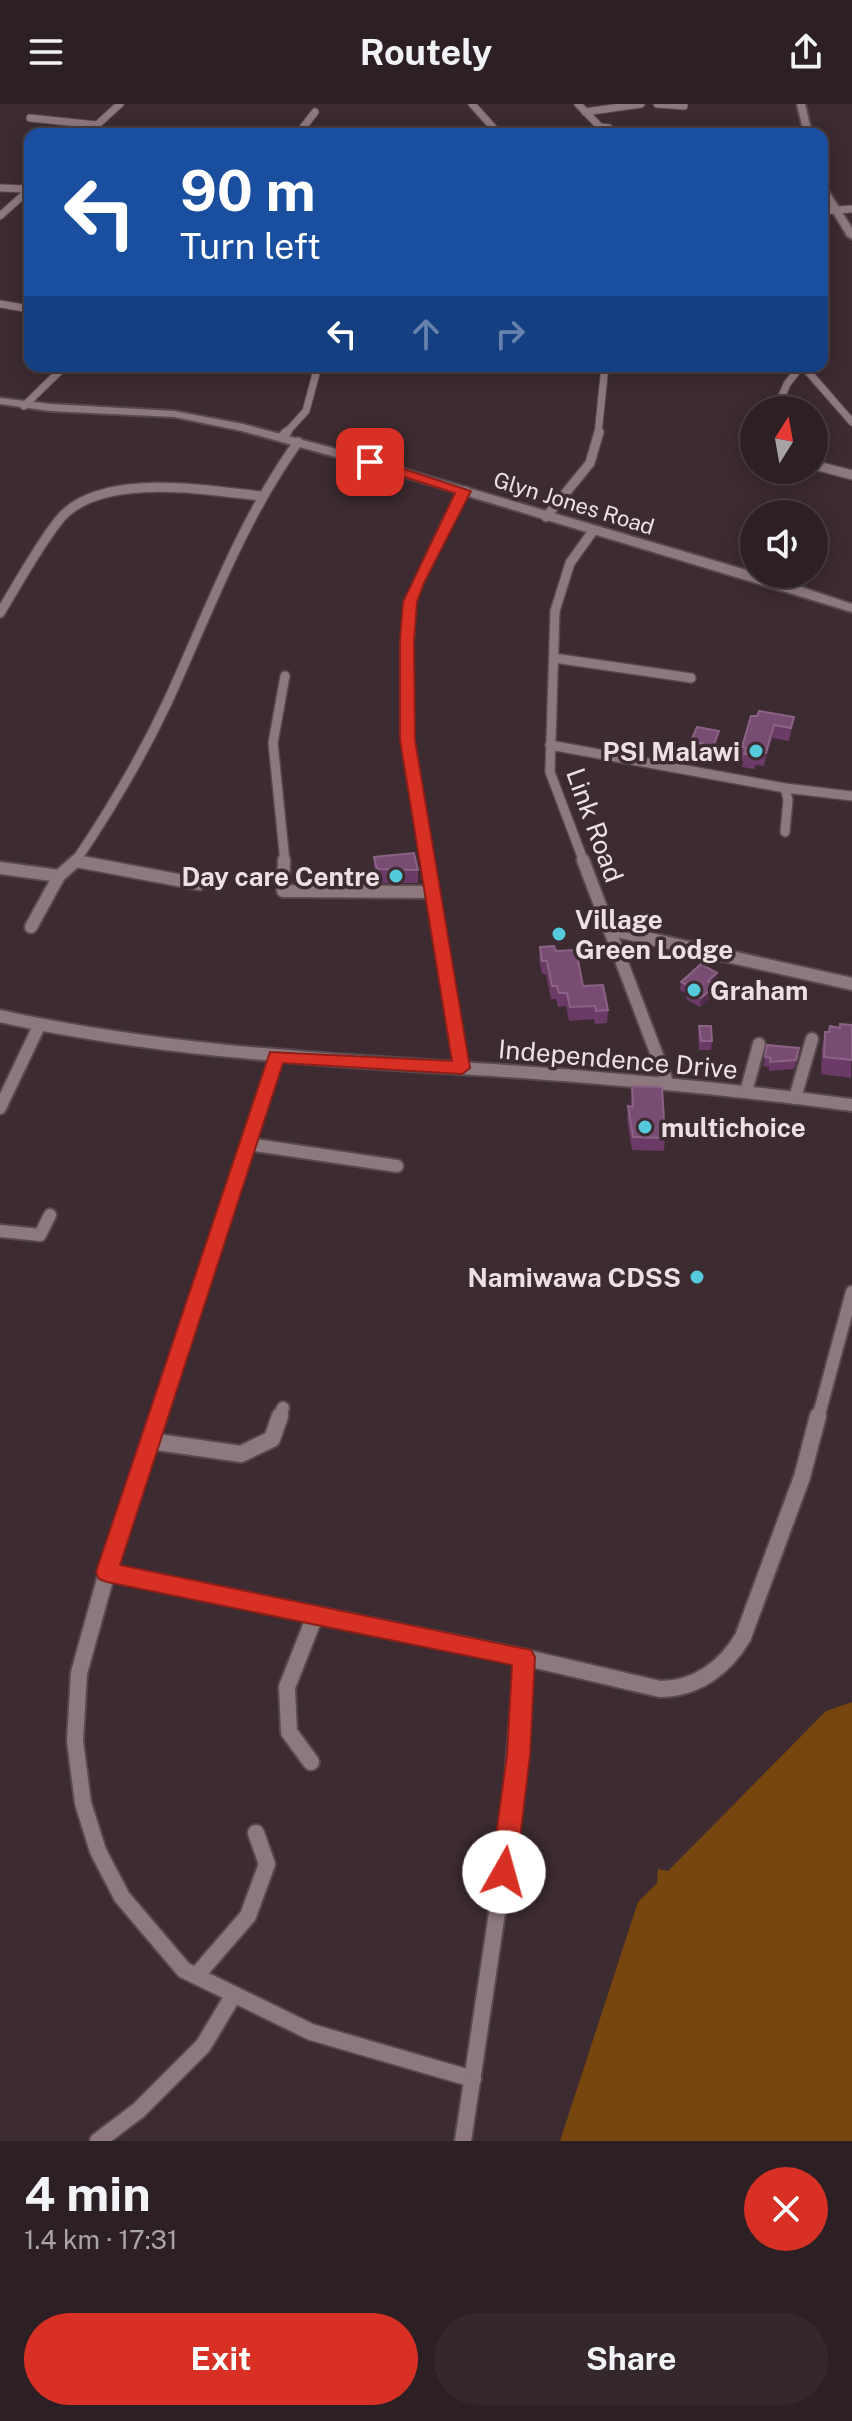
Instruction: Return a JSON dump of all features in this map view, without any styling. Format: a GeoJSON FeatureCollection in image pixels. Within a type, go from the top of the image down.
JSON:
{"type":"FeatureCollection","features":[{"type":"Feature","properties":{"kind":"street"},"geometry":{"type":"LineString","coordinates":[[94,128],[120,104]]}},
{"type":"Feature","properties":{"kind":"street"},"geometry":{"type":"LineString","coordinates":[[472,104],[494,128]]}},
{"type":"Feature","properties":{"kind":"street"},"geometry":{"type":"LineString","coordinates":[[578,104],[600,127],[609,128]]}},
{"type":"Feature","properties":{"kind":"street"},"geometry":{"type":"LineString","coordinates":[[585,112],[641,104]]}},
{"type":"Feature","properties":{"kind":"street"},"geometry":{"type":"LineString","coordinates":[[657,104],[684,106]]}},
{"type":"Feature","properties":{"kind":"street"},"geometry":{"type":"LineString","coordinates":[[801,104],[807,128]]}},
{"type":"Feature","properties":{"kind":"street"},"geometry":{"type":"LineString","coordinates":[[303,128],[315,112]]}},
{"type":"Feature","properties":{"kind":"street"},"geometry":{"type":"LineString","coordinates":[[30,118],[97,125]]}},
{"type":"Feature","properties":{"kind":"street"},"geometry":{"type":"LineString","coordinates":[[0,188],[24,189]]}},
{"type":"Feature","properties":{"kind":"street"},"geometry":{"type":"LineString","coordinates":[[0,216],[24,194]]}},
{"type":"Feature","properties":{"kind":"street"},"geometry":{"type":"LineString","coordinates":[[828,198],[852,236]]}},
{"type":"Feature","properties":{"kind":"street"},"geometry":{"type":"LineString","coordinates":[[828,210],[852,209]]}},
{"type":"Feature","properties":{"kind":"street"},"geometry":{"type":"LineString","coordinates":[[0,304],[24,308]]}},
{"type":"Feature","properties":{"kind":"street"},"geometry":{"type":"LineString","coordinates":[[24,406],[59,372]]}},
{"type":"Feature","properties":{"kind":"street"},"geometry":{"type":"LineString","coordinates":[[282,437],[306,411],[316,372]]}},
{"type":"Feature","properties":{"kind":"street"},"geometry":{"type":"LineString","coordinates":[[546,517],[590,463],[601,424],[605,372]]}},
{"type":"Feature","properties":{"kind":"street"},"geometry":{"type":"LineString","coordinates":[[782,396],[797,372]]}},
{"type":"Feature","properties":{"kind":"street"},"geometry":{"type":"LineString","coordinates":[[807,372],[852,422]]}},
{"type":"Feature","properties":{"kind":"street","name":"Glyn Jones Road"},"geometry":{"type":"LineString","coordinates":[[0,401],[24,406],[179,414],[282,437],[593,531],[775,581],[852,608]]}},
{"type":"Feature","properties":{"kind":"street"},"geometry":{"type":"LineString","coordinates":[[31,927],[59,876],[76,861],[148,740],[260,496],[298,442]]}},
{"type":"Feature","properties":{"kind":"street"},"geometry":{"type":"LineString","coordinates":[[828,469],[852,475]]}},
{"type":"Feature","properties":{"kind":"street"},"geometry":{"type":"LineString","coordinates":[[0,613],[61,517],[74,506],[124,489],[147,486],[260,496]]}},
{"type":"Feature","properties":{"kind":"street"},"geometry":{"type":"LineString","coordinates":[[462,1068],[407,740],[410,602],[444,527],[465,491]]}},
{"type":"Feature","properties":{"kind":"street","name":"Link Road"},"geometry":{"type":"LineString","coordinates":[[593,531],[570,563],[555,611],[550,772],[668,1084]]}},
{"type":"Feature","properties":{"kind":"street"},"geometry":{"type":"LineString","coordinates":[[554,658],[691,678]]}},
{"type":"Feature","properties":{"kind":"street"},"geometry":{"type":"LineString","coordinates":[[285,676],[273,743],[285,865],[283,891],[433,892]]}},
{"type":"Feature","properties":{"kind":"street"},"geometry":{"type":"LineString","coordinates":[[550,745],[785,788],[852,796]]}},
{"type":"Feature","properties":{"kind":"street"},"geometry":{"type":"LineString","coordinates":[[785,788],[788,800],[785,832]]}},
{"type":"Feature","properties":{"kind":"street"},"geometry":{"type":"LineString","coordinates":[[76,861],[199,884]]}},
{"type":"Feature","properties":{"kind":"street"},"geometry":{"type":"LineString","coordinates":[[0,868],[59,876]]}},
{"type":"Feature","properties":{"kind":"street"},"geometry":{"type":"LineString","coordinates":[[611,930],[852,984]]}},
{"type":"Feature","properties":{"kind":"street","name":"Independence Drive"},"geometry":{"type":"LineString","coordinates":[[0,1016],[39,1026],[155,1045],[668,1084],[852,1103]]}},
{"type":"Feature","properties":{"kind":"street"},"geometry":{"type":"LineString","coordinates":[[0,1108],[39,1026]]}},
{"type":"Feature","properties":{"kind":"street"},"geometry":{"type":"LineString","coordinates":[[795,1098],[812,1039]]}},
{"type":"Feature","properties":{"kind":"street"},"geometry":{"type":"LineString","coordinates":[[746,1092],[759,1044]]}},
{"type":"Feature","properties":{"kind":"street"},"geometry":{"type":"LineString","coordinates":[[276,1056],[107,1572],[79,1673],[75,1741],[83,1803],[98,1851],[122,1897],[184,1970],[311,2032],[473,2079]]}},
{"type":"Feature","properties":{"kind":"street"},"geometry":{"type":"LineString","coordinates":[[248,1144],[397,1166]]}},
{"type":"Feature","properties":{"kind":"street"},"geometry":{"type":"LineString","coordinates":[[0,1231],[40,1235],[50,1215]]}},
{"type":"Feature","properties":{"kind":"street"},"geometry":{"type":"LineString","coordinates":[[107,1572],[523,1657],[660,1689],[680,1689],[699,1682],[733,1654],[743,1637],[802,1477],[852,1292]]}},
{"type":"Feature","properties":{"kind":"street"},"geometry":{"type":"LineString","coordinates":[[150,1441],[241,1454],[272,1439],[283,1408]]}},
{"type":"Feature","properties":{"kind":"street"},"geometry":{"type":"LineString","coordinates":[[311,1762],[289,1732],[287,1687],[315,1616]]}},
{"type":"Feature","properties":{"kind":"street"},"geometry":{"type":"LineString","coordinates":[[463,2141],[496,1939],[519,1755],[523,1657]]}},
{"type":"Feature","properties":{"kind":"street"},"geometry":{"type":"LineString","coordinates":[[196,1976],[248,1916],[267,1864],[256,1833]]}},
{"type":"Feature","properties":{"kind":"street"},"geometry":{"type":"LineString","coordinates":[[98,2141],[139,2110],[203,2046],[233,1996]]}},
{"type":"Feature","properties":{"kind":"shaded area"},"geometry":{"type":"Polygon","coordinates":[[[852,1702],[852,2141],[560,2141],[638,1902],[657,1883],[658,1869],[668,1871],[826,1711],[852,1702]]]}},
{"type":"Feature","properties":{"kind":"building"},"geometry":{"type":"Polygon","coordinates":[[[759,711],[794,717],[791,728],[774,725],[766,753],[757,752],[756,756],[744,754],[746,748],[742,747],[751,716],[757,716],[759,711]]]}},
{"type":"Feature","properties":{"kind":"building"},"geometry":{"type":"Polygon","coordinates":[[[697,727],[719,731],[713,746],[691,741],[697,727]]]}},
{"type":"Feature","properties":{"kind":"building"},"geometry":{"type":"Polygon","coordinates":[[[414,853],[418,870],[377,869],[374,857],[414,853]]]}},
{"type":"Feature","properties":{"kind":"building"},"geometry":{"type":"Polygon","coordinates":[[[554,946],[556,951],[576,950],[583,986],[603,985],[608,1010],[596,1011],[595,1006],[570,1007],[567,993],[559,993],[557,986],[552,986],[547,961],[542,961],[540,947],[554,946]]]}},
{"type":"Feature","properties":{"kind":"building"},"geometry":{"type":"Polygon","coordinates":[[[701,964],[717,973],[708,981],[716,985],[701,998],[687,990],[691,987],[681,982],[701,964]]]}},
{"type":"Feature","properties":{"kind":"building"},"geometry":{"type":"Polygon","coordinates":[[[840,1024],[852,1025],[852,1060],[824,1057],[825,1032],[829,1032],[830,1026],[840,1028],[840,1024]]]}},
{"type":"Feature","properties":{"kind":"building"},"geometry":{"type":"Polygon","coordinates":[[[699,1026],[711,1026],[712,1041],[701,1041],[699,1026]]]}},
{"type":"Feature","properties":{"kind":"building"},"geometry":{"type":"Polygon","coordinates":[[[767,1045],[799,1048],[796,1060],[770,1062],[771,1058],[765,1057],[767,1045]]]}},
{"type":"Feature","properties":{"kind":"building","name":"multichoice"},"geometry":{"type":"Polygon","coordinates":[[[632,1086],[662,1087],[665,1138],[633,1137],[628,1106],[633,1107],[632,1086]]]}},
{"type":"Feature","properties":{"kind":"place","name":"PSI Malawi"},"geometry":{"type":"Point","coordinates":[756,751]}},
{"type":"Feature","properties":{"kind":"place","name":"Day care Centre"},"geometry":{"type":"Point","coordinates":[396,876]}},
{"type":"Feature","properties":{"kind":"place","name":"Village Green Lodge"},"geometry":{"type":"Point","coordinates":[559,934]}},
{"type":"Feature","properties":{"kind":"place","name":"Graham"},"geometry":{"type":"Point","coordinates":[694,990]}},
{"type":"Feature","properties":{"kind":"place","name":"multichoice"},"geometry":{"type":"Point","coordinates":[645,1127]}},
{"type":"Feature","properties":{"kind":"place","name":"Namiwawa CDSS"},"geometry":{"type":"Point","coordinates":[697,1277]}},
{"type":"Feature","properties":{"kind":"route"},"geometry":{"type":"LineString","coordinates":[[370,462],[465,491],[460,495],[417,583],[410,602],[407,641],[407,740],[462,1068],[276,1056],[107,1572],[523,1657],[519,1755],[504,1872]]}}]}
